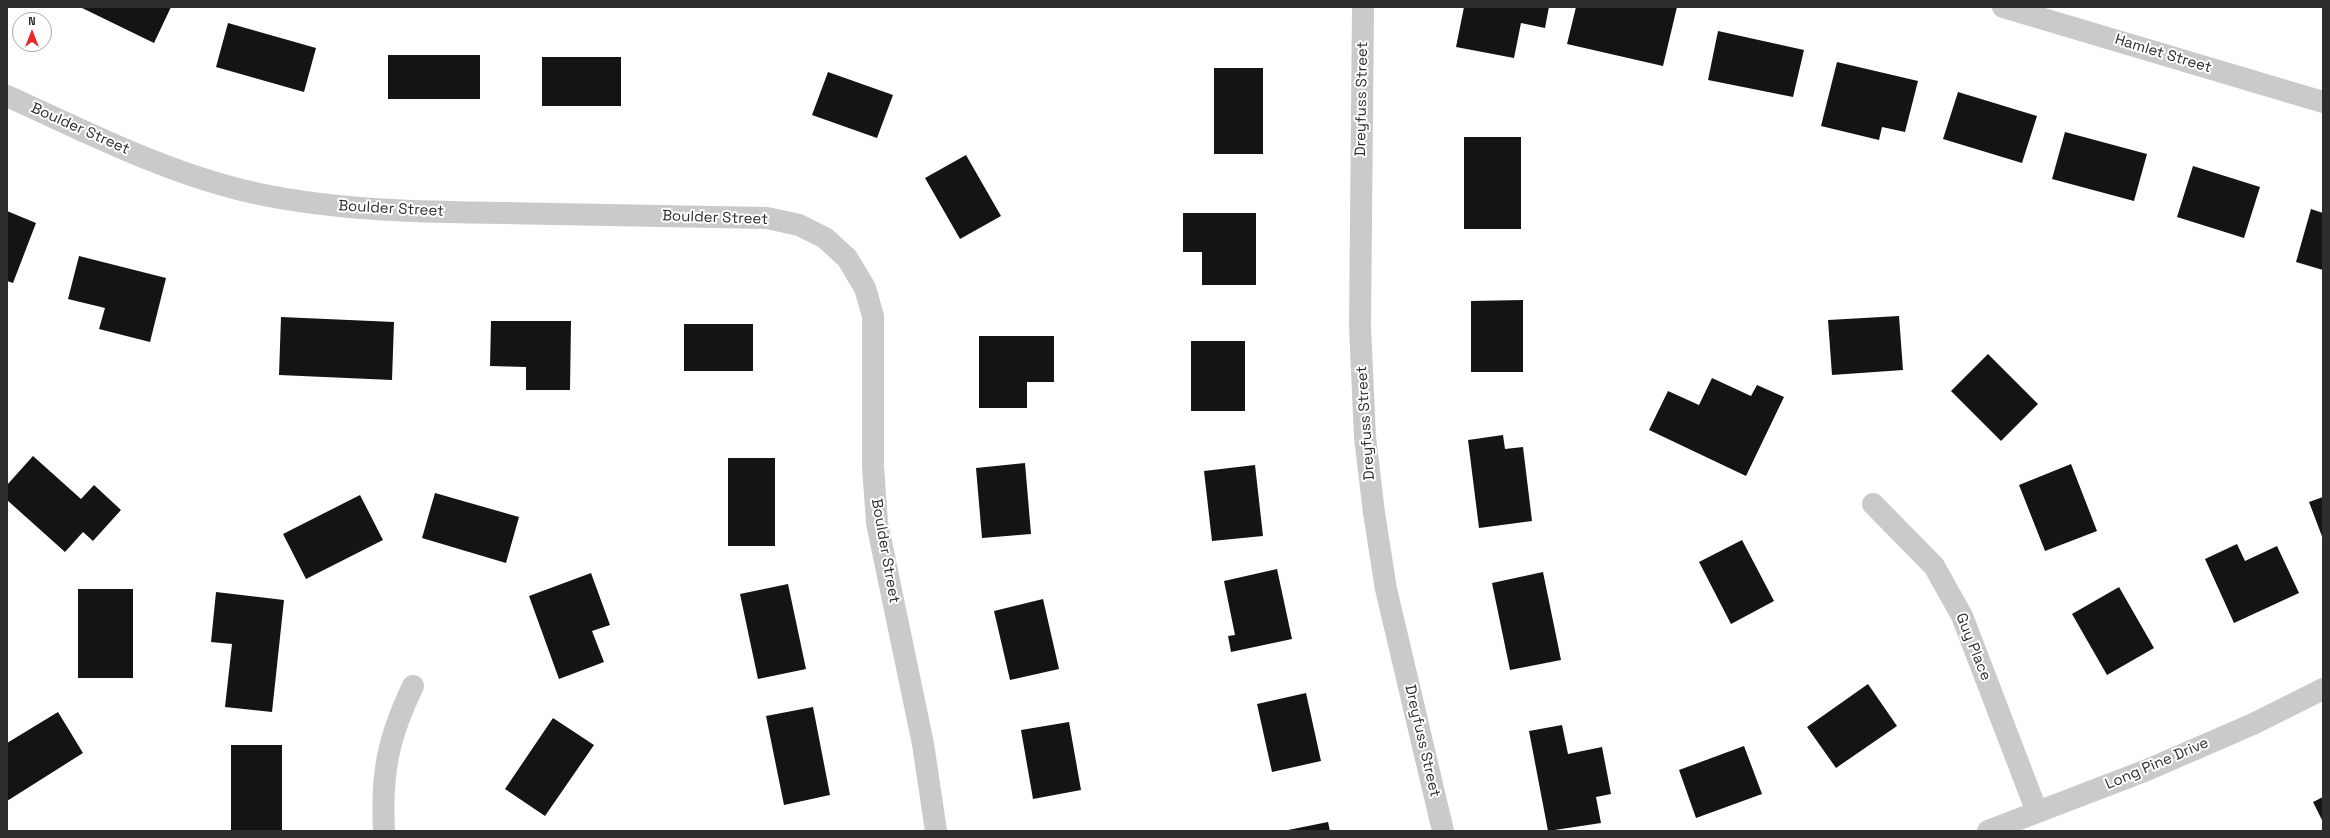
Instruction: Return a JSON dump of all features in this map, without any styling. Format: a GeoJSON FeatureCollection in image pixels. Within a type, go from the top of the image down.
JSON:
{"type":"FeatureCollection","features":[{"type":"Feature","properties":{"kind":"street","name":"Dreyfuss Street"},"geometry":{"type":"LineString","coordinates":[[1363,7],[1360,326],[1365,437],[1374,513],[1386,590],[1443,831]]}},
{"type":"Feature","properties":{"kind":"street","name":"Hamlet Street"},"geometry":{"type":"LineString","coordinates":[[2003,7],[2323,102]]}},
{"type":"Feature","properties":{"kind":"street","name":"Boulder Street"},"geometry":{"type":"LineString","coordinates":[[7,96],[141,157],[191,175],[256,193],[314,205],[379,211],[766,218],[800,225],[825,238],[847,258],[865,288],[873,316],[873,466],[877,523],[923,744],[936,831]]}},
{"type":"Feature","properties":{"kind":"street","name":"Guy Place"},"geometry":{"type":"LineString","coordinates":[[1873,504],[1934,566],[1942,578],[1962,616],[2038,812]]}},
{"type":"Feature","properties":{"kind":"street"},"geometry":{"type":"LineString","coordinates":[[384,831],[384,783],[390,743],[397,720],[413,686]]}},
{"type":"Feature","properties":{"kind":"street","name":"Long Pine Drive"},"geometry":{"type":"LineString","coordinates":[[1988,831],[2147,770],[2253,724],[2323,689]]}},
{"type":"Feature","properties":{"kind":"building"},"geometry":{"type":"Polygon","coordinates":[[[80,7],[171,7],[154,43],[80,7]]]}},
{"type":"Feature","properties":{"kind":"building"},"geometry":{"type":"Polygon","coordinates":[[[1464,7],[1549,7],[1545,28],[1521,23],[1514,58],[1456,47],[1464,7]]]}},
{"type":"Feature","properties":{"kind":"building"},"geometry":{"type":"Polygon","coordinates":[[[1576,7],[1677,7],[1663,66],[1567,44],[1576,7]]]}},
{"type":"Feature","properties":{"kind":"building"},"geometry":{"type":"Polygon","coordinates":[[[228,23],[316,48],[304,92],[216,67],[228,23]]]}},
{"type":"Feature","properties":{"kind":"building"},"geometry":{"type":"Polygon","coordinates":[[[1718,31],[1804,50],[1793,97],[1708,80],[1718,31]]]}},
{"type":"Feature","properties":{"kind":"building"},"geometry":{"type":"Polygon","coordinates":[[[388,55],[480,55],[480,99],[388,99],[388,55]]]}},
{"type":"Feature","properties":{"kind":"building"},"geometry":{"type":"Polygon","coordinates":[[[542,57],[621,57],[621,106],[542,106],[542,57]]]}},
{"type":"Feature","properties":{"kind":"building"},"geometry":{"type":"Polygon","coordinates":[[[1837,62],[1918,81],[1905,132],[1882,127],[1879,140],[1821,126],[1837,62]]]}},
{"type":"Feature","properties":{"kind":"building"},"geometry":{"type":"Polygon","coordinates":[[[1214,68],[1263,68],[1263,154],[1214,154],[1214,68]]]}},
{"type":"Feature","properties":{"kind":"building"},"geometry":{"type":"Polygon","coordinates":[[[828,72],[893,95],[877,138],[812,115],[828,72]]]}},
{"type":"Feature","properties":{"kind":"building"},"geometry":{"type":"Polygon","coordinates":[[[1958,92],[2037,116],[2022,163],[1943,139],[1958,92]]]}},
{"type":"Feature","properties":{"kind":"building"},"geometry":{"type":"Polygon","coordinates":[[[2065,132],[2147,154],[2134,201],[2052,179],[2065,132]]]}},
{"type":"Feature","properties":{"kind":"building"},"geometry":{"type":"Polygon","coordinates":[[[1464,137],[1521,137],[1521,229],[1464,229],[1464,137]]]}},
{"type":"Feature","properties":{"kind":"building"},"geometry":{"type":"Polygon","coordinates":[[[966,155],[1001,216],[960,239],[925,178],[966,155]]]}},
{"type":"Feature","properties":{"kind":"building"},"geometry":{"type":"Polygon","coordinates":[[[2193,166],[2260,187],[2244,238],[2177,217],[2193,166]]]}},
{"type":"Feature","properties":{"kind":"building"},"geometry":{"type":"Polygon","coordinates":[[[2311,209],[2323,213],[2323,270],[2296,262],[2311,209]]]}},
{"type":"Feature","properties":{"kind":"building"},"geometry":{"type":"Polygon","coordinates":[[[7,211],[36,223],[13,283],[7,281],[7,211]]]}},
{"type":"Feature","properties":{"kind":"building"},"geometry":{"type":"Polygon","coordinates":[[[1183,213],[1256,213],[1256,285],[1202,285],[1202,252],[1183,252],[1183,213]]]}},
{"type":"Feature","properties":{"kind":"building"},"geometry":{"type":"Polygon","coordinates":[[[79,256],[166,278],[150,342],[99,329],[105,308],[68,299],[79,256]]]}},
{"type":"Feature","properties":{"kind":"building"},"geometry":{"type":"Polygon","coordinates":[[[1523,300],[1523,372],[1471,372],[1471,301],[1523,300]]]}},
{"type":"Feature","properties":{"kind":"building"},"geometry":{"type":"Polygon","coordinates":[[[1899,316],[1903,370],[1832,375],[1828,320],[1899,316]]]}},
{"type":"Feature","properties":{"kind":"building"},"geometry":{"type":"Polygon","coordinates":[[[281,317],[394,322],[392,380],[279,375],[281,317]]]}},
{"type":"Feature","properties":{"kind":"building"},"geometry":{"type":"Polygon","coordinates":[[[491,321],[571,321],[570,390],[526,390],[526,367],[490,366],[491,321]]]}},
{"type":"Feature","properties":{"kind":"building"},"geometry":{"type":"Polygon","coordinates":[[[684,324],[753,324],[753,371],[684,371],[684,324]]]}},
{"type":"Feature","properties":{"kind":"building"},"geometry":{"type":"Polygon","coordinates":[[[979,336],[1054,336],[1054,382],[1027,382],[1027,408],[979,408],[979,336]]]}},
{"type":"Feature","properties":{"kind":"building"},"geometry":{"type":"Polygon","coordinates":[[[1191,341],[1245,341],[1245,411],[1191,411],[1191,341]]]}},
{"type":"Feature","properties":{"kind":"building"},"geometry":{"type":"Polygon","coordinates":[[[1988,354],[2038,404],[2001,441],[1951,391],[1988,354]]]}},
{"type":"Feature","properties":{"kind":"building"},"geometry":{"type":"Polygon","coordinates":[[[1712,378],[1751,396],[1757,385],[1784,397],[1746,476],[1649,430],[1668,391],[1699,405],[1712,378]]]}},
{"type":"Feature","properties":{"kind":"building"},"geometry":{"type":"Polygon","coordinates":[[[1503,435],[1505,449],[1523,447],[1532,521],[1479,528],[1468,440],[1503,435]]]}},
{"type":"Feature","properties":{"kind":"building"},"geometry":{"type":"Polygon","coordinates":[[[33,456],[81,499],[94,485],[121,510],[93,541],[83,532],[65,552],[7,500],[7,485],[33,456]]]}},
{"type":"Feature","properties":{"kind":"building"},"geometry":{"type":"Polygon","coordinates":[[[728,458],[775,458],[775,546],[728,546],[728,458]]]}},
{"type":"Feature","properties":{"kind":"building"},"geometry":{"type":"Polygon","coordinates":[[[1025,463],[1031,534],[982,538],[976,468],[1025,463]]]}},
{"type":"Feature","properties":{"kind":"building"},"geometry":{"type":"Polygon","coordinates":[[[2071,464],[2097,531],[2045,551],[2019,485],[2071,464]]]}},
{"type":"Feature","properties":{"kind":"building"},"geometry":{"type":"Polygon","coordinates":[[[1255,465],[1263,536],[1212,541],[1204,471],[1255,465]]]}},
{"type":"Feature","properties":{"kind":"building"},"geometry":{"type":"Polygon","coordinates":[[[435,493],[519,517],[506,563],[422,538],[435,493]]]}},
{"type":"Feature","properties":{"kind":"building"},"geometry":{"type":"Polygon","coordinates":[[[360,495],[383,540],[306,579],[283,534],[360,495]]]}},
{"type":"Feature","properties":{"kind":"building"},"geometry":{"type":"Polygon","coordinates":[[[2323,497],[2323,539],[2309,502],[2323,497]]]}},
{"type":"Feature","properties":{"kind":"building"},"geometry":{"type":"Polygon","coordinates":[[[1742,540],[1774,601],[1731,624],[1699,562],[1742,540]]]}},
{"type":"Feature","properties":{"kind":"building"},"geometry":{"type":"Polygon","coordinates":[[[2237,544],[2245,561],[2277,546],[2299,593],[2234,623],[2205,559],[2237,544]]]}},
{"type":"Feature","properties":{"kind":"building"},"geometry":{"type":"Polygon","coordinates":[[[1277,569],[1292,639],[1231,652],[1228,636],[1235,635],[1224,581],[1277,569]]]}},
{"type":"Feature","properties":{"kind":"building"},"geometry":{"type":"Polygon","coordinates":[[[1543,572],[1561,660],[1510,670],[1492,583],[1543,572]]]}},
{"type":"Feature","properties":{"kind":"building"},"geometry":{"type":"Polygon","coordinates":[[[591,573],[610,625],[592,631],[604,662],[559,679],[529,596],[591,573]]]}},
{"type":"Feature","properties":{"kind":"building"},"geometry":{"type":"Polygon","coordinates":[[[788,584],[806,669],[758,679],[740,594],[788,584]]]}},
{"type":"Feature","properties":{"kind":"building"},"geometry":{"type":"Polygon","coordinates":[[[2119,587],[2154,648],[2107,675],[2072,614],[2119,587]]]}},
{"type":"Feature","properties":{"kind":"building"},"geometry":{"type":"Polygon","coordinates":[[[78,589],[133,589],[133,678],[78,678],[78,589]]]}},
{"type":"Feature","properties":{"kind":"building"},"geometry":{"type":"Polygon","coordinates":[[[216,592],[284,600],[272,712],[225,707],[232,644],[211,642],[216,592]]]}},
{"type":"Feature","properties":{"kind":"building"},"geometry":{"type":"Polygon","coordinates":[[[1043,599],[1059,669],[1010,680],[994,611],[1043,599]]]}},
{"type":"Feature","properties":{"kind":"building"},"geometry":{"type":"Polygon","coordinates":[[[1868,684],[1897,726],[1836,768],[1807,727],[1868,684]]]}},
{"type":"Feature","properties":{"kind":"building"},"geometry":{"type":"Polygon","coordinates":[[[1306,693],[1321,761],[1272,772],[1257,704],[1306,693]]]}},
{"type":"Feature","properties":{"kind":"building"},"geometry":{"type":"Polygon","coordinates":[[[813,707],[830,795],[784,805],[766,716],[813,707]]]}},
{"type":"Feature","properties":{"kind":"building"},"geometry":{"type":"Polygon","coordinates":[[[58,712],[83,753],[7,801],[7,743],[58,712]]]}},
{"type":"Feature","properties":{"kind":"building"},"geometry":{"type":"Polygon","coordinates":[[[553,718],[594,745],[545,816],[505,789],[553,718]]]}},
{"type":"Feature","properties":{"kind":"building"},"geometry":{"type":"Polygon","coordinates":[[[1069,722],[1081,790],[1033,799],[1021,730],[1069,722]]]}},
{"type":"Feature","properties":{"kind":"building"},"geometry":{"type":"Polygon","coordinates":[[[1562,725],[1568,754],[1602,747],[1611,794],[1596,797],[1601,823],[1548,831],[1529,731],[1562,725]]]}},
{"type":"Feature","properties":{"kind":"building"},"geometry":{"type":"Polygon","coordinates":[[[231,745],[282,745],[282,831],[231,831],[231,745]]]}},
{"type":"Feature","properties":{"kind":"building"},"geometry":{"type":"Polygon","coordinates":[[[1744,746],[1762,794],[1696,818],[1679,770],[1744,746]]]}},
{"type":"Feature","properties":{"kind":"building"},"geometry":{"type":"Polygon","coordinates":[[[2323,797],[2323,822],[2313,802],[2323,797]]]}},
{"type":"Feature","properties":{"kind":"building"},"geometry":{"type":"Polygon","coordinates":[[[1328,822],[1330,831],[1288,831],[1288,830],[1328,822]]]}}]}
